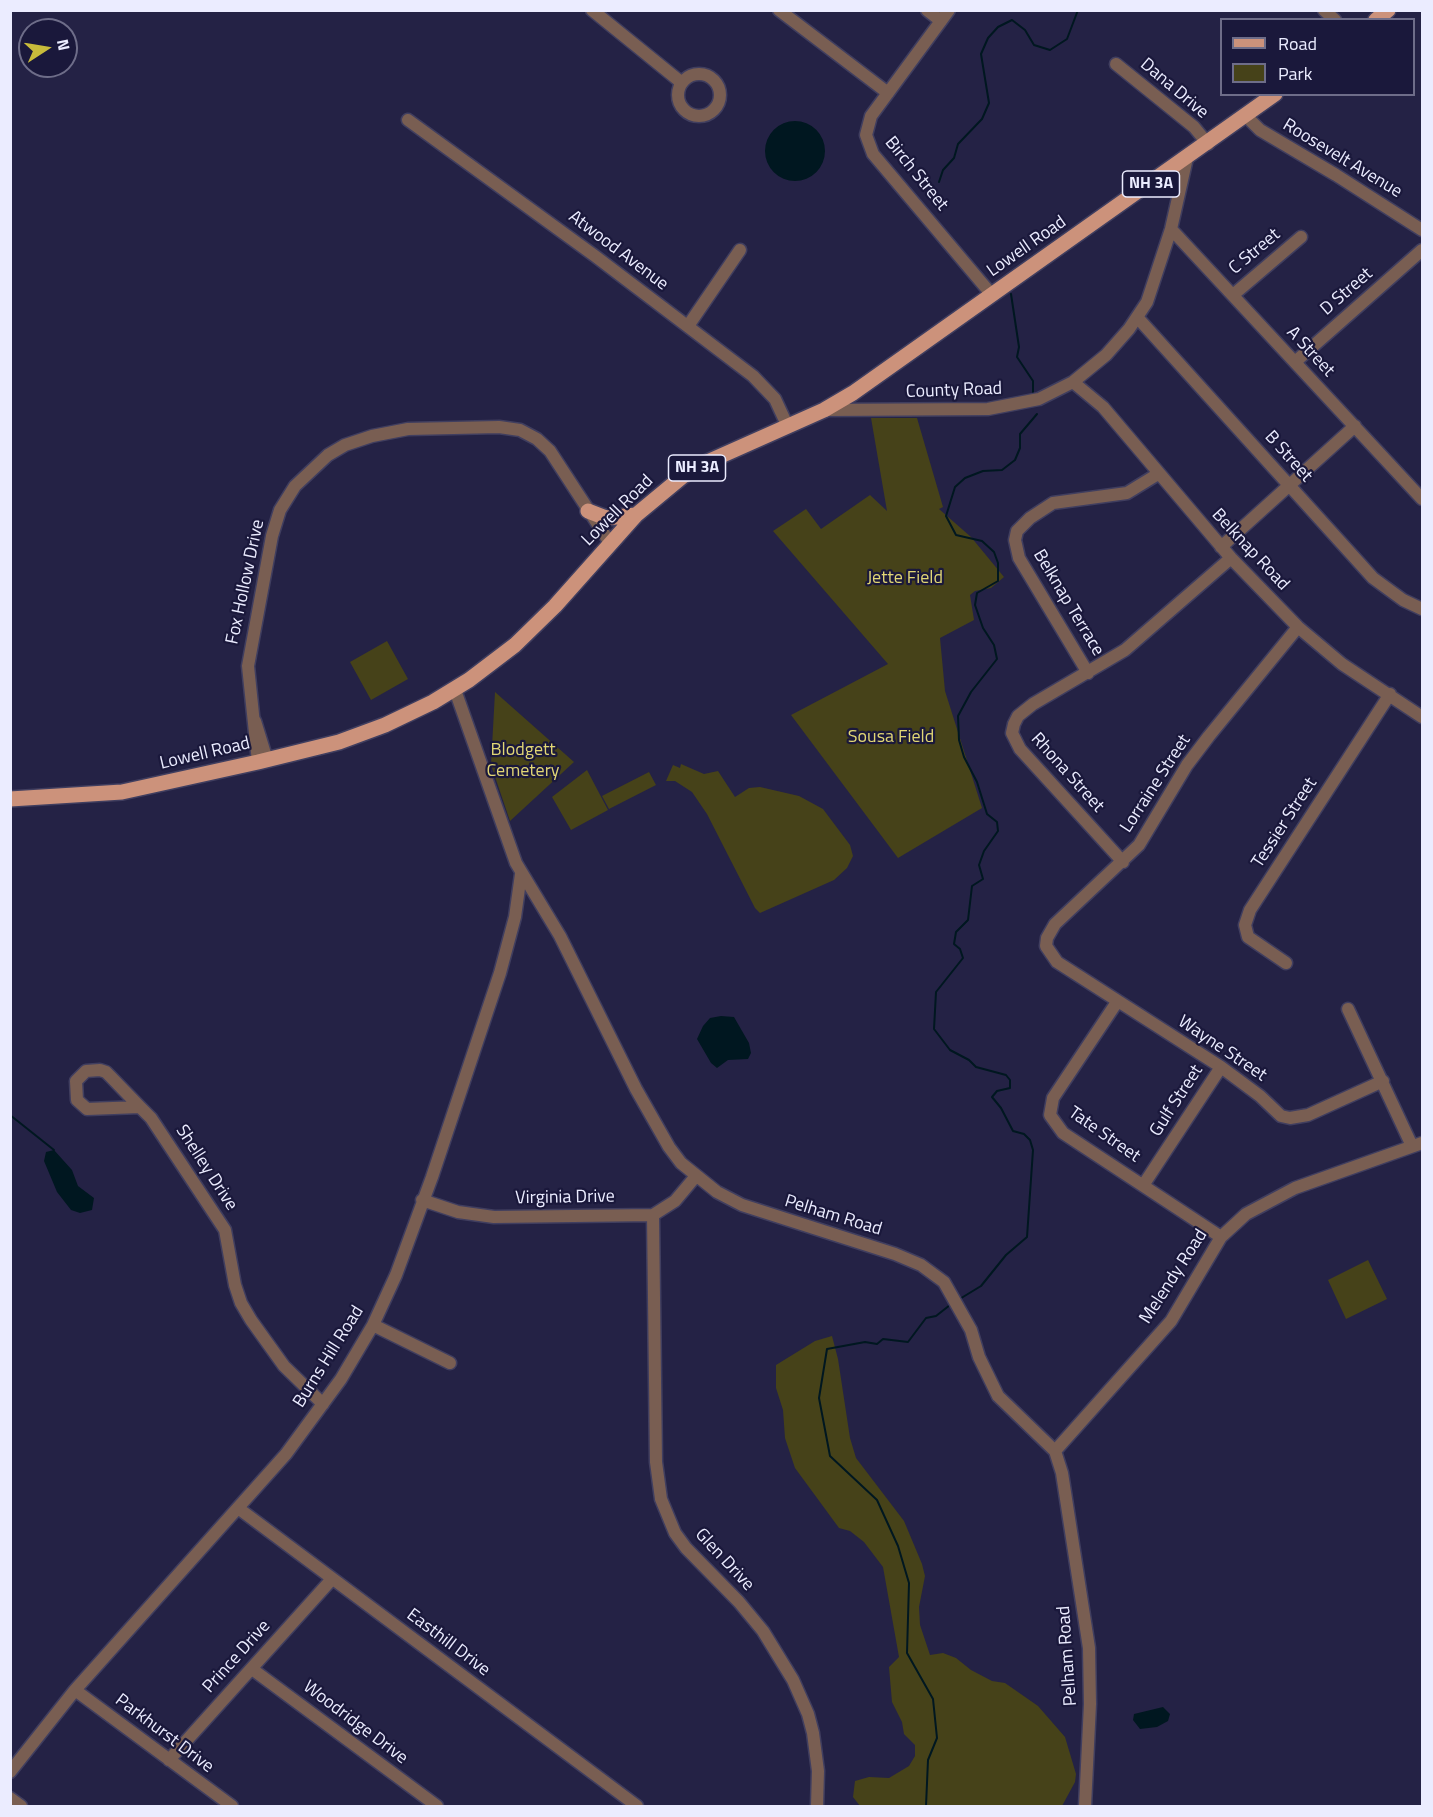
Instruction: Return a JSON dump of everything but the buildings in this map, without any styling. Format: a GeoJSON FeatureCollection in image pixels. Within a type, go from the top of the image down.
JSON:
{"type":"FeatureCollection","features":[{"type":"Feature","properties":{"kind":"main road","name":"Lowell Road"},"geometry":{"type":"LineString","coordinates":[[10,800],[122,792],[327,746],[399,719],[455,690],[527,635],[609,543],[657,495],[705,463],[824,410],[1208,144],[1272,96]]}},
{"type":"Feature","properties":{"kind":"main road"},"geometry":{"type":"LineString","coordinates":[[588,511],[606,518],[636,515]]}},
{"type":"Feature","properties":{"kind":"street"},"geometry":{"type":"LineString","coordinates":[[592,10],[682,82]]}},
{"type":"Feature","properties":{"kind":"street"},"geometry":{"type":"LineString","coordinates":[[779,10],[888,93]]}},
{"type":"Feature","properties":{"kind":"street"},"geometry":{"type":"LineString","coordinates":[[927,10],[941,21]]}},
{"type":"Feature","properties":{"kind":"street","name":"Birch Street"},"geometry":{"type":"LineString","coordinates":[[949,10],[866,125],[868,145],[992,295]]}},
{"type":"Feature","properties":{"kind":"street","name":"Dana Drive"},"geometry":{"type":"LineString","coordinates":[[1116,64],[1194,127],[1208,144]]}},
{"type":"Feature","properties":{"kind":"street","name":"Roosevelt Avenue"},"geometry":{"type":"LineString","coordinates":[[1246,116],[1260,130],[1336,175],[1422,231]]}},
{"type":"Feature","properties":{"kind":"street","name":"Atwood Avenue"},"geometry":{"type":"LineString","coordinates":[[408,120],[688,326],[767,389],[780,407],[788,427]]}},
{"type":"Feature","properties":{"kind":"street","name":"County Road"},"geometry":{"type":"LineString","coordinates":[[824,410],[988,409],[1039,399],[1073,382],[1106,355],[1137,317],[1155,282],[1171,229],[1187,158]]}},
{"type":"Feature","properties":{"kind":"street","name":"A Street"},"geometry":{"type":"LineString","coordinates":[[1171,229],[1355,426],[1420,491]]}},
{"type":"Feature","properties":{"kind":"street","name":"C Street"},"geometry":{"type":"LineString","coordinates":[[1233,295],[1301,237]]}},
{"type":"Feature","properties":{"kind":"street"},"geometry":{"type":"LineString","coordinates":[[688,326],[740,250]]}},
{"type":"Feature","properties":{"kind":"street","name":"D Street"},"geometry":{"type":"LineString","coordinates":[[1295,362],[1422,250]]}},
{"type":"Feature","properties":{"kind":"street","name":"B Street"},"geometry":{"type":"LineString","coordinates":[[1137,317],[1373,578],[1403,600],[1422,609]]}},
{"type":"Feature","properties":{"kind":"street","name":"Belknap Road"},"geometry":{"type":"LineString","coordinates":[[1073,382],[1103,407],[1221,547],[1298,627],[1342,664],[1422,717]]}},
{"type":"Feature","properties":{"kind":"street"},"geometry":{"type":"LineString","coordinates":[[1221,547],[1355,426]]}},
{"type":"Feature","properties":{"kind":"street","name":"Fox Hollow Drive"},"geometry":{"type":"LineString","coordinates":[[262,761],[253,738],[255,720],[248,675],[249,656],[272,536],[280,510],[295,486],[328,455],[354,441],[390,431],[511,428],[528,434],[544,445],[609,543]]}},
{"type":"Feature","properties":{"kind":"street","name":"Belknap Terrace"},"geometry":{"type":"LineString","coordinates":[[1088,673],[1019,558],[1014,540],[1017,531],[1029,518],[1053,503],[1078,498],[1116,496],[1137,488],[1158,474]]}},
{"type":"Feature","properties":{"kind":"street"},"geometry":{"type":"LineString","coordinates":[[1088,673],[1125,650],[1231,558]]}},
{"type":"Feature","properties":{"kind":"street","name":"Lorraine Street"},"geometry":{"type":"LineString","coordinates":[[1051,954],[1046,946],[1050,930],[1124,862],[1139,845],[1187,765],[1298,627]]}},
{"type":"Feature","properties":{"kind":"street","name":"Rhona Street"},"geometry":{"type":"LineString","coordinates":[[1088,673],[1026,710],[1014,724],[1012,733],[1020,749],[1124,862]]}},
{"type":"Feature","properties":{"kind":"street","name":"Pelham Road"},"geometry":{"type":"LineString","coordinates":[[455,690],[507,842],[521,874],[560,936],[636,1089],[669,1147],[696,1176],[717,1192],[769,1215],[895,1254],[921,1265],[944,1282],[971,1330],[979,1357],[998,1396],[1055,1451],[1062,1473],[1089,1648],[1090,1716],[1084,1806]]}},
{"type":"Feature","properties":{"kind":"street","name":"Tessier Street"},"geometry":{"type":"LineString","coordinates":[[1286,963],[1248,937],[1245,925],[1250,910],[1390,694]]}},
{"type":"Feature","properties":{"kind":"street","name":"Burns Hill Road"},"geometry":{"type":"LineString","coordinates":[[10,1772],[75,1690],[286,1454],[322,1404],[373,1325],[396,1275],[500,973],[515,917],[521,874]]}},
{"type":"Feature","properties":{"kind":"street","name":"Wayne Street"},"geometry":{"type":"LineString","coordinates":[[1051,954],[1057,962],[1117,1002],[1221,1067],[1260,1096],[1281,1116],[1290,1118],[1325,1108],[1383,1081]]}},
{"type":"Feature","properties":{"kind":"street","name":"Tate Street"},"geometry":{"type":"LineString","coordinates":[[1117,1002],[1053,1098],[1050,1115],[1054,1125],[1221,1237]]}},
{"type":"Feature","properties":{"kind":"street"},"geometry":{"type":"LineString","coordinates":[[1348,1009],[1417,1144]]}},
{"type":"Feature","properties":{"kind":"street","name":"Gulf Street"},"geometry":{"type":"LineString","coordinates":[[1144,1184],[1221,1067]]}},
{"type":"Feature","properties":{"kind":"street","name":"Shelley Drive"},"geometry":{"type":"LineString","coordinates":[[140,1107],[87,1109],[77,1100],[76,1081],[86,1071],[106,1072],[151,1118],[225,1230],[235,1285],[241,1303],[251,1320],[284,1366],[322,1404]]}},
{"type":"Feature","properties":{"kind":"street","name":"Melendy Road"},"geometry":{"type":"LineString","coordinates":[[1055,1451],[1171,1321],[1221,1237],[1246,1214],[1278,1196],[1417,1144]]}},
{"type":"Feature","properties":{"kind":"street"},"geometry":{"type":"LineString","coordinates":[[653,1215],[675,1201],[696,1176]]}},
{"type":"Feature","properties":{"kind":"street","name":"Virginia Drive"},"geometry":{"type":"LineString","coordinates":[[422,1200],[458,1212],[494,1217],[653,1215]]}},
{"type":"Feature","properties":{"kind":"street","name":"Glen Drive"},"geometry":{"type":"LineString","coordinates":[[653,1215],[656,1462],[661,1499],[681,1541],[763,1631],[797,1688],[813,1733],[818,1771],[817,1806]]}},
{"type":"Feature","properties":{"kind":"street"},"geometry":{"type":"LineString","coordinates":[[373,1325],[450,1363]]}},
{"type":"Feature","properties":{"kind":"street","name":"Easthill Drive"},"geometry":{"type":"LineString","coordinates":[[238,1509],[637,1806]]}},
{"type":"Feature","properties":{"kind":"street","name":"Prince Drive"},"geometry":{"type":"LineString","coordinates":[[169,1760],[332,1579]]}},
{"type":"Feature","properties":{"kind":"street","name":"Woodridge Drive"},"geometry":{"type":"LineString","coordinates":[[252,1669],[437,1806]]}},
{"type":"Feature","properties":{"kind":"street","name":"Parkhurst Drive"},"geometry":{"type":"LineString","coordinates":[[75,1690],[232,1806]]}},
{"type":"Feature","properties":{"kind":"street"},"geometry":{"type":"LineString","coordinates":[[10,1798],[21,1806]]}},
{"type":"Feature","properties":{"kind":"green space"},"geometry":{"type":"Polygon","coordinates":[[[871,418],[917,418],[943,507],[939,509],[971,537],[1004,577],[991,588],[975,591],[970,595],[974,620],[940,638],[945,691],[982,808],[898,858],[791,715],[888,664],[773,531],[806,509],[821,529],[870,495],[887,511],[871,418]]]}},
{"type":"Feature","properties":{"kind":"green space"},"geometry":{"type":"Polygon","coordinates":[[[387,641],[408,679],[371,700],[350,662],[387,641]]]}},
{"type":"Feature","properties":{"kind":"green space","name":"Blodgett Cemetery"},"geometry":{"type":"Polygon","coordinates":[[[495,692],[574,762],[510,821],[491,765],[495,692]]]}},
{"type":"Feature","properties":{"kind":"green space"},"geometry":{"type":"Polygon","coordinates":[[[681,764],[704,774],[718,771],[735,797],[749,788],[760,787],[799,796],[823,809],[850,845],[853,856],[847,868],[834,880],[760,913],[755,908],[707,814],[692,792],[675,781],[666,781],[673,765],[680,768],[681,764]]]}},
{"type":"Feature","properties":{"kind":"green space"},"geometry":{"type":"Polygon","coordinates":[[[587,770],[608,810],[571,830],[552,797],[587,770]]]}},
{"type":"Feature","properties":{"kind":"green space"},"geometry":{"type":"Polygon","coordinates":[[[649,772],[656,785],[609,809],[602,796],[649,772]]]}},
{"type":"Feature","properties":{"kind":"green space"},"geometry":{"type":"Polygon","coordinates":[[[1368,1260],[1387,1299],[1346,1319],[1328,1280],[1368,1260]]]}},
{"type":"Feature","properties":{"kind":"green space"},"geometry":{"type":"Polygon","coordinates":[[[832,1336],[838,1359],[850,1438],[856,1458],[904,1521],[922,1564],[925,1576],[919,1607],[920,1625],[930,1655],[943,1653],[956,1658],[971,1670],[992,1681],[1005,1683],[1038,1706],[1065,1737],[1076,1774],[1075,1782],[1062,1806],[860,1806],[853,1797],[855,1781],[869,1777],[889,1778],[909,1766],[915,1756],[915,1745],[904,1734],[902,1722],[892,1702],[889,1667],[899,1657],[883,1567],[864,1542],[850,1531],[839,1528],[795,1468],[785,1438],[783,1410],[776,1388],[776,1365],[815,1341],[832,1336]]]}},
{"type":"Feature","properties":{"kind":"water"},"geometry":{"type":"Polygon","coordinates":[[[795,121],[816,130],[825,151],[816,172],[795,181],[774,172],[765,151],[774,130],[795,121]]]}},
{"type":"Feature","properties":{"kind":"water"},"geometry":{"type":"Polygon","coordinates":[[[734,1017],[749,1043],[751,1053],[748,1059],[728,1060],[717,1068],[711,1063],[697,1039],[710,1018],[734,1017]]]}},
{"type":"Feature","properties":{"kind":"water"},"geometry":{"type":"Polygon","coordinates":[[[54,1150],[72,1170],[78,1186],[94,1198],[92,1210],[80,1213],[71,1210],[57,1192],[44,1161],[46,1152],[54,1150]]]}},
{"type":"Feature","properties":{"kind":"water"},"geometry":{"type":"Polygon","coordinates":[[[1163,1707],[1170,1714],[1168,1721],[1157,1727],[1140,1729],[1133,1720],[1134,1714],[1163,1707]]]}},
{"type":"Feature","properties":{"kind":"waterway"},"geometry":{"type":"LineString","coordinates":[[939,182],[943,170],[954,158],[958,144],[982,119],[989,103],[981,54],[988,38],[998,27],[1012,20],[1025,30],[1034,45],[1050,50],[1067,39],[1078,10]]}},
{"type":"Feature","properties":{"kind":"waterway"},"geometry":{"type":"LineString","coordinates":[[1011,294],[1019,347],[1017,357],[1033,381],[1033,393]]}},
{"type":"Feature","properties":{"kind":"waterway"},"geometry":{"type":"LineString","coordinates":[[958,1300],[981,1286],[1006,1255],[1027,1237],[1033,1150],[1030,1140],[1024,1134],[1013,1131],[1001,1108],[992,1097],[997,1091],[1010,1088],[1010,1080],[1006,1075],[976,1067],[969,1060],[950,1050],[934,1029],[936,992],[963,958],[960,949],[954,944],[956,932],[968,920],[972,886],[983,879],[979,865],[984,851],[998,831],[997,822],[987,814],[977,782],[964,757],[959,740],[958,716],[971,692],[997,659],[994,645],[983,628],[975,605],[977,593],[998,581],[998,563],[994,552],[982,541],[956,535],[946,516],[955,487],[965,478],[983,471],[1002,470],[1015,460],[1020,448],[1020,434],[1037,414]]}},
{"type":"Feature","properties":{"kind":"waterway"},"geometry":{"type":"LineString","coordinates":[[10,1115],[54,1150]]}},
{"type":"Feature","properties":{"kind":"waterway"},"geometry":{"type":"LineString","coordinates":[[926,1806],[928,1760],[937,1738],[933,1699],[907,1653],[909,1583],[898,1546],[877,1500],[830,1456],[819,1398],[827,1349],[865,1342],[877,1344],[883,1339],[908,1342],[926,1318],[936,1316],[950,1305]]}},
{"type":"Feature","properties":{"kind":"park label","name":"Jette Field"},"geometry":{"type":"Point","coordinates":[905,579]}},
{"type":"Feature","properties":{"kind":"park label","name":"Sousa Field"},"geometry":{"type":"Point","coordinates":[891,738]}}]}
